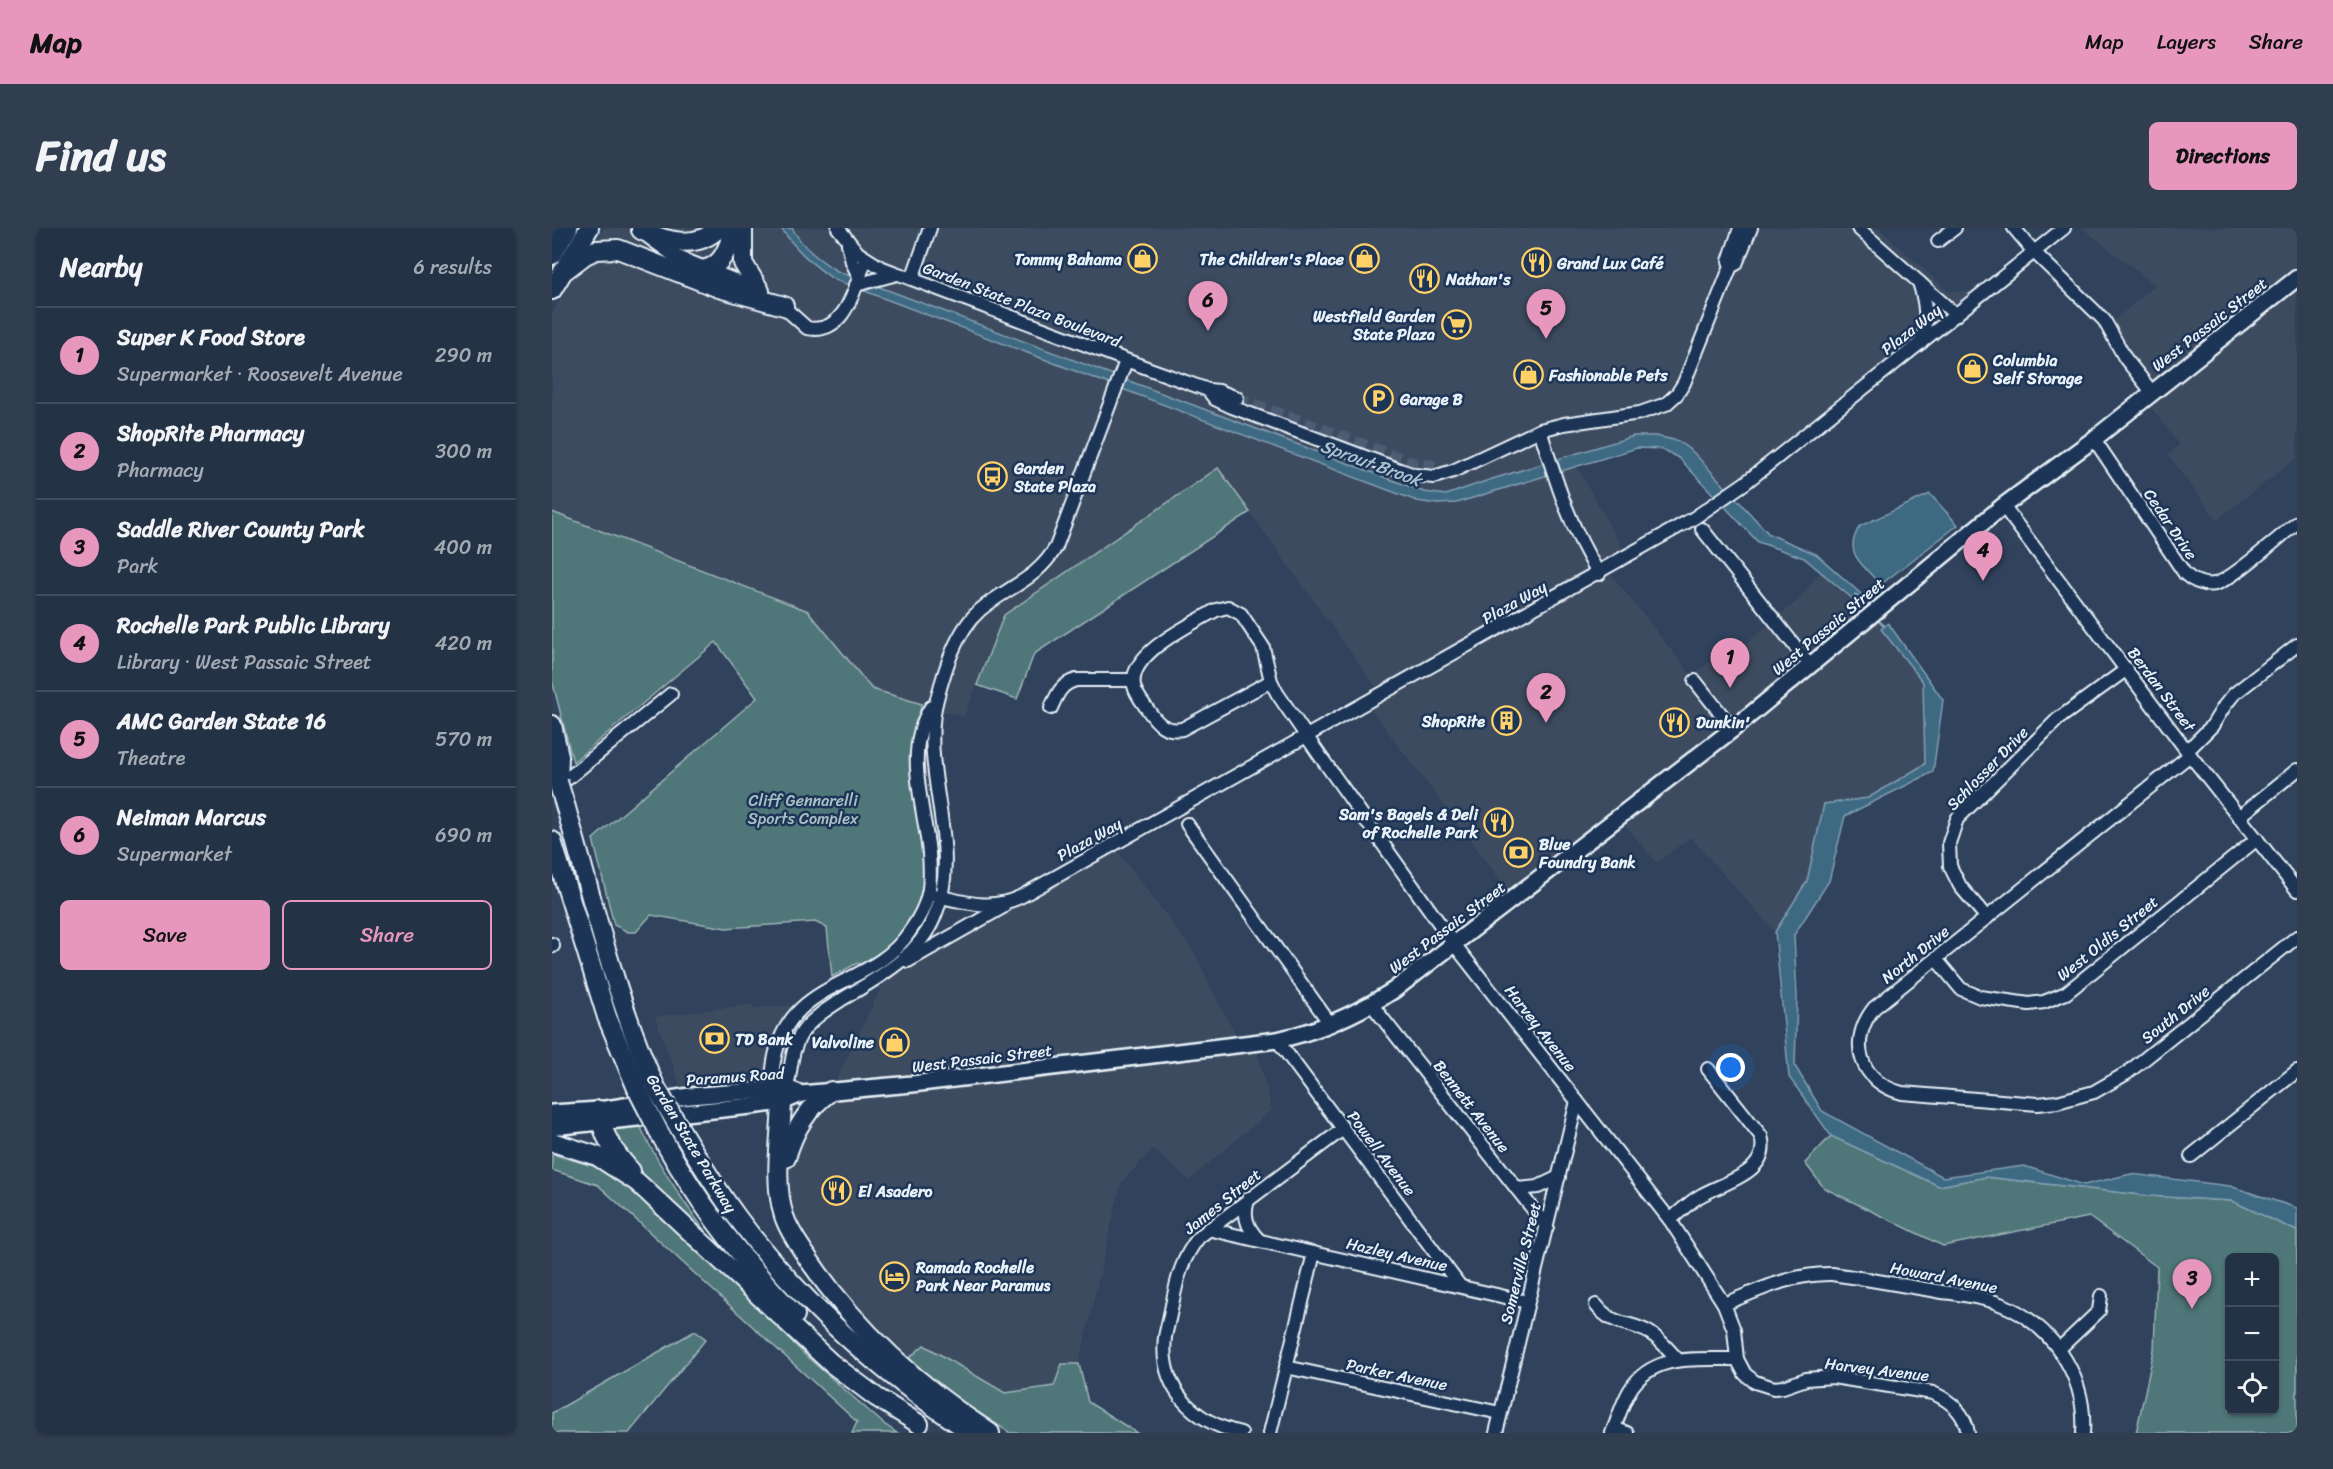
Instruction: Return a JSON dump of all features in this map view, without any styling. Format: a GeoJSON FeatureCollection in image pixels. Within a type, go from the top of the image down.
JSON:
{"type":"FeatureCollection","features":[{"type":"Feature","properties":{"kind":"highway"},"geometry":{"type":"LineString","coordinates":[[552,255],[568,228]]}},
{"type":"Feature","properties":{"kind":"highway"},"geometry":{"type":"LineString","coordinates":[[552,290],[589,228]]}},
{"type":"Feature","properties":{"kind":"highway"},"geometry":{"type":"LineString","coordinates":[[640,229],[668,241],[689,242],[707,237],[719,228]]}},
{"type":"Feature","properties":{"kind":"highway"},"geometry":{"type":"LineString","coordinates":[[706,269],[716,266],[721,260],[735,228]]}},
{"type":"Feature","properties":{"kind":"highway"},"geometry":{"type":"LineString","coordinates":[[743,228],[743,263],[760,291]]}},
{"type":"Feature","properties":{"kind":"highway"},"geometry":{"type":"LineString","coordinates":[[564,271],[585,255],[596,250],[618,249],[719,288],[784,306]]}},
{"type":"Feature","properties":{"kind":"highway","name":"Garden State Parkway"},"geometry":{"type":"LineString","coordinates":[[552,725],[555,787],[566,808],[618,987],[639,1050],[658,1130],[694,1191],[757,1274],[811,1332],[846,1365],[881,1395],[926,1428]]}},
{"type":"Feature","properties":{"kind":"highway","name":"Garden State Parkway"},"geometry":{"type":"LineString","coordinates":[[552,841],[607,1017],[647,1088],[680,1129],[736,1217],[795,1289],[862,1353],[972,1433]]}},
{"type":"Feature","properties":{"kind":"highway"},"geometry":{"type":"LineString","coordinates":[[779,1180],[798,1127],[814,1105],[831,1091]]}},
{"type":"Feature","properties":{"kind":"highway"},"geometry":{"type":"LineString","coordinates":[[786,1093],[779,1180],[784,1218],[820,1276],[868,1334],[923,1384],[990,1433]]}},
{"type":"Feature","properties":{"kind":"highway"},"geometry":{"type":"LineString","coordinates":[[600,1116],[603,1133],[616,1154],[656,1199]]}},
{"type":"Feature","properties":{"kind":"highway"},"geometry":{"type":"LineString","coordinates":[[552,1142],[597,1156],[619,1168],[656,1199],[831,1364],[876,1397],[926,1428]]}},
{"type":"Feature","properties":{"kind":"main road","name":"West Passaic Street"},"geometry":{"type":"LineString","coordinates":[[852,1090],[1277,1040],[1331,1025],[1372,1005],[1733,729],[2003,506],[2094,439],[2297,278]]}},
{"type":"Feature","properties":{"kind":"main road","name":"Paramus Road"},"geometry":{"type":"LineString","coordinates":[[600,1116],[786,1093],[852,1090]]}},
{"type":"Feature","properties":{"kind":"main road"},"geometry":{"type":"LineString","coordinates":[[552,1113],[600,1116]]}},
{"type":"Feature","properties":{"kind":"main road"},"geometry":{"type":"LineString","coordinates":[[552,1127],[600,1116]]}},
{"type":"Feature","properties":{"kind":"street","name":"Garden State Plaza Boulevard"},"geometry":{"type":"LineString","coordinates":[[838,228],[848,243],[866,259],[897,274],[1126,361],[1237,398]]}},
{"type":"Feature","properties":{"kind":"street"},"geometry":{"type":"LineString","coordinates":[[912,279],[930,228]]}},
{"type":"Feature","properties":{"kind":"street","name":"Garden State Plaza Boulevard"},"geometry":{"type":"LineString","coordinates":[[1208,390],[1215,399],[1232,406],[1415,475],[1434,477],[1540,430],[1564,424],[1640,413],[1652,410],[1673,398],[1681,389],[1690,370],[1731,266],[1729,261],[1740,228]]}},
{"type":"Feature","properties":{"kind":"street","name":"Garden State Plaza Boulevard"},"geometry":{"type":"LineString","coordinates":[[1731,266],[1736,264],[1750,228]]}},
{"type":"Feature","properties":{"kind":"street"},"geometry":{"type":"LineString","coordinates":[[1858,228],[1956,315]]}},
{"type":"Feature","properties":{"kind":"street"},"geometry":{"type":"LineString","coordinates":[[1938,241],[1955,228]]}},
{"type":"Feature","properties":{"kind":"street"},"geometry":{"type":"LineString","coordinates":[[2014,228],[2034,252],[2104,321],[2125,358],[2152,392]]}},
{"type":"Feature","properties":{"kind":"street","name":"Plaza Way"},"geometry":{"type":"LineString","coordinates":[[928,894],[988,906],[1007,903],[1020,897],[1599,574],[1737,489],[2064,228]]}},
{"type":"Feature","properties":{"kind":"street"},"geometry":{"type":"LineString","coordinates":[[640,229],[664,250],[760,291],[784,306],[807,328],[821,328],[833,324],[840,318],[861,281],[866,259]]}},
{"type":"Feature","properties":{"kind":"street"},"geometry":{"type":"LineString","coordinates":[[848,243],[852,262],[861,281]]}},
{"type":"Feature","properties":{"kind":"street"},"geometry":{"type":"LineString","coordinates":[[861,281],[897,274]]}},
{"type":"Feature","properties":{"kind":"street"},"geometry":{"type":"LineString","coordinates":[[1919,281],[1926,307],[1925,332],[1921,343]]}},
{"type":"Feature","properties":{"kind":"street"},"geometry":{"type":"LineString","coordinates":[[889,971],[912,952],[926,936],[942,897],[946,873],[937,799],[932,720],[937,697],[954,650],[970,621],[981,610],[1041,569],[1049,559],[1061,534],[1126,361]]}},
{"type":"Feature","properties":{"kind":"street"},"geometry":{"type":"LineString","coordinates":[[1540,430],[1576,533],[1599,574]]}},
{"type":"Feature","properties":{"kind":"street","name":"Cedar Drive"},"geometry":{"type":"LineString","coordinates":[[2094,439],[2185,574],[2199,584],[2208,585],[2224,580],[2297,523]]}},
{"type":"Feature","properties":{"kind":"street","name":"Garden State Plaza Boulevard"},"geometry":{"type":"LineString","coordinates":[[1441,467],[1467,464]]}},
{"type":"Feature","properties":{"kind":"street","name":"Berdan Street"},"geometry":{"type":"LineString","coordinates":[[2003,506],[2189,753],[2297,890]]}},
{"type":"Feature","properties":{"kind":"street"},"geometry":{"type":"LineString","coordinates":[[1702,529],[1810,665]]}},
{"type":"Feature","properties":{"kind":"street","name":"Harvey Avenue"},"geometry":{"type":"LineString","coordinates":[[1133,680],[1137,667],[1150,651],[1216,610],[1228,608],[1241,614],[1259,640],[1266,657],[1270,681],[1276,693],[1306,736],[1454,944],[1670,1220],[1724,1304],[1734,1330],[1740,1367],[1750,1378],[1764,1386],[1774,1388],[1806,1379],[1833,1377],[1933,1393],[1944,1398],[1960,1412],[1968,1433]]}},
{"type":"Feature","properties":{"kind":"street","name":"North Drive"},"geometry":{"type":"LineString","coordinates":[[2065,1101],[2038,1104],[1902,1093],[1883,1086],[1868,1071],[1861,1053],[1860,1042],[1864,1024],[1874,1008],[2189,753],[2212,726],[2224,705],[2234,694],[2297,645]]}},
{"type":"Feature","properties":{"kind":"street","name":"Schlosser Drive"},"geometry":{"type":"LineString","coordinates":[[1987,918],[1960,886],[1950,866],[1949,843],[1957,819],[2058,720],[2127,669]]}},
{"type":"Feature","properties":{"kind":"street"},"geometry":{"type":"LineString","coordinates":[[1051,708],[1060,687],[1068,682],[1133,680],[1137,695],[1157,723],[1168,729],[1176,730],[1182,729],[1270,681]]}},
{"type":"Feature","properties":{"kind":"street"},"geometry":{"type":"LineString","coordinates":[[1695,681],[1733,729]]}},
{"type":"Feature","properties":{"kind":"street"},"geometry":{"type":"LineString","coordinates":[[555,787],[671,694]]}},
{"type":"Feature","properties":{"kind":"street"},"geometry":{"type":"LineString","coordinates":[[786,1093],[774,1064],[778,1044],[793,1015],[829,988],[895,950],[921,914],[928,894],[930,861],[915,754],[924,718],[937,697]]}},
{"type":"Feature","properties":{"kind":"street"},"geometry":{"type":"LineString","coordinates":[[2239,817],[2297,770]]}},
{"type":"Feature","properties":{"kind":"street"},"geometry":{"type":"LineString","coordinates":[[922,801],[937,799]]}},
{"type":"Feature","properties":{"kind":"street"},"geometry":{"type":"LineString","coordinates":[[1187,824],[1331,1025]]}},
{"type":"Feature","properties":{"kind":"street","name":"West Oldis Street"},"geometry":{"type":"LineString","coordinates":[[1936,959],[1961,989],[1980,997],[2029,1004],[2055,999],[2066,993],[2257,839]]}},
{"type":"Feature","properties":{"kind":"street"},"geometry":{"type":"LineString","coordinates":[[786,1093],[791,1059],[803,1031],[814,1019],[889,971],[1020,897]]}},
{"type":"Feature","properties":{"kind":"street","name":"South Drive"},"geometry":{"type":"LineString","coordinates":[[2065,1101],[2094,1092],[2127,1073],[2297,936]]}},
{"type":"Feature","properties":{"kind":"street","name":"Bennett Avenue"},"geometry":{"type":"LineString","coordinates":[[1372,1005],[1547,1227]]}},
{"type":"Feature","properties":{"kind":"street","name":"Powell Avenue"},"geometry":{"type":"LineString","coordinates":[[1277,1040],[1460,1286]]}},
{"type":"Feature","properties":{"kind":"street"},"geometry":{"type":"LineString","coordinates":[[1670,1220],[1698,1197],[1744,1175],[1756,1164],[1762,1150],[1761,1136],[1708,1069]]}},
{"type":"Feature","properties":{"kind":"street"},"geometry":{"type":"LineString","coordinates":[[2191,1156],[2297,1071]]}},
{"type":"Feature","properties":{"kind":"street","name":"Somerville Street"},"geometry":{"type":"LineString","coordinates":[[1496,1433],[1577,1101]]}},
{"type":"Feature","properties":{"kind":"street","name":"James Street"},"geometry":{"type":"LineString","coordinates":[[1241,1433],[1216,1426],[1195,1413],[1177,1392],[1166,1366],[1165,1338],[1179,1273],[1190,1248],[1208,1229],[1343,1128]]}},
{"type":"Feature","properties":{"kind":"street"},"geometry":{"type":"LineString","coordinates":[[1517,1188],[1538,1187],[1559,1177]]}},
{"type":"Feature","properties":{"kind":"street"},"geometry":{"type":"LineString","coordinates":[[1249,1198],[1247,1224],[1259,1240]]}},
{"type":"Feature","properties":{"kind":"street","name":"Hazley Avenue"},"geometry":{"type":"LineString","coordinates":[[1208,1229],[1527,1302]]}},
{"type":"Feature","properties":{"kind":"street"},"geometry":{"type":"LineString","coordinates":[[1270,1433],[1314,1253]]}},
{"type":"Feature","properties":{"kind":"street","name":"Howard Avenue"},"geometry":{"type":"LineString","coordinates":[[1724,1304],[1794,1277],[1832,1274],[1994,1302],[2011,1308],[2031,1321],[2059,1349],[2067,1362],[2080,1394],[2083,1433]]}},
{"type":"Feature","properties":{"kind":"street"},"geometry":{"type":"LineString","coordinates":[[2059,1349],[2099,1311],[2101,1296]]}},
{"type":"Feature","properties":{"kind":"street"},"geometry":{"type":"LineString","coordinates":[[1596,1305],[1608,1318],[1650,1333],[1678,1360]]}},
{"type":"Feature","properties":{"kind":"street"},"geometry":{"type":"LineString","coordinates":[[1627,1433],[1613,1430],[1635,1382],[1654,1367],[1678,1360],[1737,1359]]}},
{"type":"Feature","properties":{"kind":"street","name":"Parker Avenue"},"geometry":{"type":"LineString","coordinates":[[1286,1367],[1500,1413]]}},
{"type":"Feature","properties":{"kind":"shaded area","name":"Westfield Garden State Plaza"},"geometry":{"type":"Polygon","coordinates":[[[604,228],[1879,228],[1948,291],[1972,291],[1913,342],[1770,456],[1725,487],[1694,453],[1678,441],[1656,436],[1571,456],[1624,551],[1382,685],[1375,686],[1218,468],[1004,615],[964,717],[872,689],[808,611],[552,512],[552,313],[604,228]]]}},
{"type":"Feature","properties":{"kind":"shaded area"},"geometry":{"type":"Polygon","coordinates":[[[781,228],[792,228],[812,252],[837,271],[1424,492],[1446,495],[1634,436],[1656,436],[1678,441],[1694,453],[1769,534],[1816,554],[1861,594],[1854,600],[1804,558],[1758,542],[1679,458],[1662,449],[1637,448],[1456,503],[1437,504],[1417,501],[833,279],[805,256],[781,228]]]}},
{"type":"Feature","properties":{"kind":"shaded area"},"geometry":{"type":"Polygon","coordinates":[[[2082,228],[2297,228],[2297,458],[2217,520],[2168,455],[2179,445],[2144,398],[2151,392],[2108,326],[2155,285],[2082,228]]]}},
{"type":"Feature","properties":{"kind":"shaded area"},"geometry":{"type":"Polygon","coordinates":[[[1930,494],[1958,525],[1884,582],[1877,581],[1860,562],[1853,550],[1855,535],[1860,526],[1930,494]]]}},
{"type":"Feature","properties":{"kind":"shaded area"},"geometry":{"type":"Polygon","coordinates":[[[1607,569],[1692,676],[1726,648],[1732,655],[1798,600],[1820,572],[1868,616],[1872,614],[1923,682],[1925,764],[1868,798],[1824,804],[1807,881],[1775,932],[1690,837],[1657,863],[1619,818],[1514,898],[1366,703],[1607,569]]]}},
{"type":"Feature","properties":{"kind":"shaded area"},"geometry":{"type":"Polygon","coordinates":[[[1888,623],[1943,700],[1933,772],[1845,816],[1829,881],[1794,935],[1797,997],[1795,1066],[1822,1111],[1943,1177],[2024,1166],[2084,1185],[2131,1174],[2230,1186],[2297,1208],[2297,1231],[2232,1201],[2150,1196],[1986,1177],[1939,1186],[1831,1136],[1789,1077],[1775,932],[1807,881],[1824,804],[1868,798],[1925,764],[1923,682],[1881,629],[1888,623]]]}},
{"type":"Feature","properties":{"kind":"shaded area"},"geometry":{"type":"Polygon","coordinates":[[[1113,845],[1196,955],[1241,1044],[1255,1043],[1272,1110],[1189,1180],[1153,1149],[1121,1183],[1079,1364],[1062,1364],[1054,1386],[1004,1393],[924,1345],[905,1362],[797,1240],[779,1180],[798,1127],[831,1091],[889,971],[1113,845]]]}},
{"type":"Feature","properties":{"kind":"shaded area"},"geometry":{"type":"Polygon","coordinates":[[[752,1004],[753,1008],[804,1005],[784,1029],[773,1089],[685,1098],[655,1017],[752,1004]]]}},
{"type":"Feature","properties":{"kind":"green space"},"geometry":{"type":"Polygon","coordinates":[[[1218,468],[1250,512],[1034,654],[1017,699],[977,685],[1004,615],[1218,468]]]}},
{"type":"Feature","properties":{"kind":"green space","name":"Cliff Gennarelli Sports Complex"},"geometry":{"type":"Polygon","coordinates":[[[552,512],[808,611],[872,689],[922,704],[911,759],[925,851],[923,895],[916,914],[904,932],[886,949],[861,965],[857,963],[832,977],[827,928],[815,922],[726,928],[651,915],[636,932],[628,932],[614,925],[593,839],[757,698],[716,642],[573,762],[552,680],[552,512]]]}},
{"type":"Feature","properties":{"kind":"green space"},"geometry":{"type":"Polygon","coordinates":[[[640,1126],[669,1179],[727,1261],[646,1186],[610,1137],[613,1127],[640,1126]]]}},
{"type":"Feature","properties":{"kind":"green space"},"geometry":{"type":"Polygon","coordinates":[[[1831,1136],[1939,1186],[1986,1177],[2150,1196],[2232,1201],[2297,1231],[2297,1433],[2136,1433],[2154,1350],[2157,1267],[2089,1217],[1943,1246],[1824,1188],[1805,1163],[1831,1136]]]}},
{"type":"Feature","properties":{"kind":"green space"},"geometry":{"type":"Polygon","coordinates":[[[552,1154],[617,1173],[806,1356],[897,1433],[852,1433],[857,1422],[598,1185],[552,1170],[552,1154]]]}},
{"type":"Feature","properties":{"kind":"green space"},"geometry":{"type":"Polygon","coordinates":[[[695,1331],[706,1339],[629,1433],[552,1433],[552,1413],[695,1331]]]}},
{"type":"Feature","properties":{"kind":"green space"},"geometry":{"type":"Polygon","coordinates":[[[924,1345],[1005,1393],[1054,1386],[1062,1364],[1079,1364],[1088,1402],[1137,1433],[1010,1433],[922,1376],[905,1362],[924,1345]]]}},
{"type":"Feature","properties":{"kind":"waterway","name":"Sprout Brook"},"geometry":{"type":"LineString","coordinates":[[1855,595],[1868,610]]}},
{"type":"Feature","properties":{"kind":"waterway","name":"Sprout Brook"},"geometry":{"type":"LineString","coordinates":[[1875,617],[1884,626]]}},
{"type":"Feature","properties":{"kind":"tunnel"},"geometry":{"type":"LineString","coordinates":[[1237,398],[1412,463],[1441,467]]}},
{"type":"Feature","properties":{"kind":"place","name":"Tommy Bahama"},"geometry":{"type":"Point","coordinates":[1143,259]}},
{"type":"Feature","properties":{"kind":"place","name":"The Children's Place"},"geometry":{"type":"Point","coordinates":[1365,259]}},
{"type":"Feature","properties":{"kind":"place","name":"Grand Lux Café"},"geometry":{"type":"Point","coordinates":[1536,263]}},
{"type":"Feature","properties":{"kind":"place","name":"Nathan's"},"geometry":{"type":"Point","coordinates":[1425,279]}},
{"type":"Feature","properties":{"kind":"place","name":"Westfield Garden State Plaza"},"geometry":{"type":"Point","coordinates":[1456,325]}},
{"type":"Feature","properties":{"kind":"place","name":"Neiman Marcus"},"geometry":{"type":"Point","coordinates":[1208,331]}},
{"type":"Feature","properties":{"kind":"place","name":"AMC Garden State 16"},"geometry":{"type":"Point","coordinates":[1546,339]}},
{"type":"Feature","properties":{"kind":"place","name":"Columbia Self Storage"},"geometry":{"type":"Point","coordinates":[1972,369]}},
{"type":"Feature","properties":{"kind":"place","name":"Fashionable Pets"},"geometry":{"type":"Point","coordinates":[1528,375]}},
{"type":"Feature","properties":{"kind":"place","name":"Garage B"},"geometry":{"type":"Point","coordinates":[1379,399]}},
{"type":"Feature","properties":{"kind":"place","name":"Garden State Plaza"},"geometry":{"type":"Point","coordinates":[993,477]}},
{"type":"Feature","properties":{"kind":"place","name":"Rochelle Park Public Library"},"geometry":{"type":"Point","coordinates":[1983,581]}},
{"type":"Feature","properties":{"kind":"place","name":"Super K Food Store"},"geometry":{"type":"Point","coordinates":[1730,688]}},
{"type":"Feature","properties":{"kind":"place","name":"ShopRite"},"geometry":{"type":"Point","coordinates":[1506,721]}},
{"type":"Feature","properties":{"kind":"place","name":"Dunkin'"},"geometry":{"type":"Point","coordinates":[1675,722]}},
{"type":"Feature","properties":{"kind":"place","name":"ShopRite Pharmacy"},"geometry":{"type":"Point","coordinates":[1546,723]}},
{"type":"Feature","properties":{"kind":"place","name":"Sam's Bagels & Deli of Rochelle Park"},"geometry":{"type":"Point","coordinates":[1499,823]}},
{"type":"Feature","properties":{"kind":"place","name":"Blue Foundry Bank"},"geometry":{"type":"Point","coordinates":[1518,853]}},
{"type":"Feature","properties":{"kind":"place","name":"TD Bank"},"geometry":{"type":"Point","coordinates":[714,1039]}},
{"type":"Feature","properties":{"kind":"place","name":"Valvoline"},"geometry":{"type":"Point","coordinates":[895,1042]}},
{"type":"Feature","properties":{"kind":"place","name":"El Asadero"},"geometry":{"type":"Point","coordinates":[837,1191]}},
{"type":"Feature","properties":{"kind":"place","name":"Ramada Rochelle Park Near Paramus"},"geometry":{"type":"Point","coordinates":[895,1276]}},
{"type":"Feature","properties":{"kind":"place","name":"Saddle River County Park"},"geometry":{"type":"Point","coordinates":[2192,1309]}}]}
